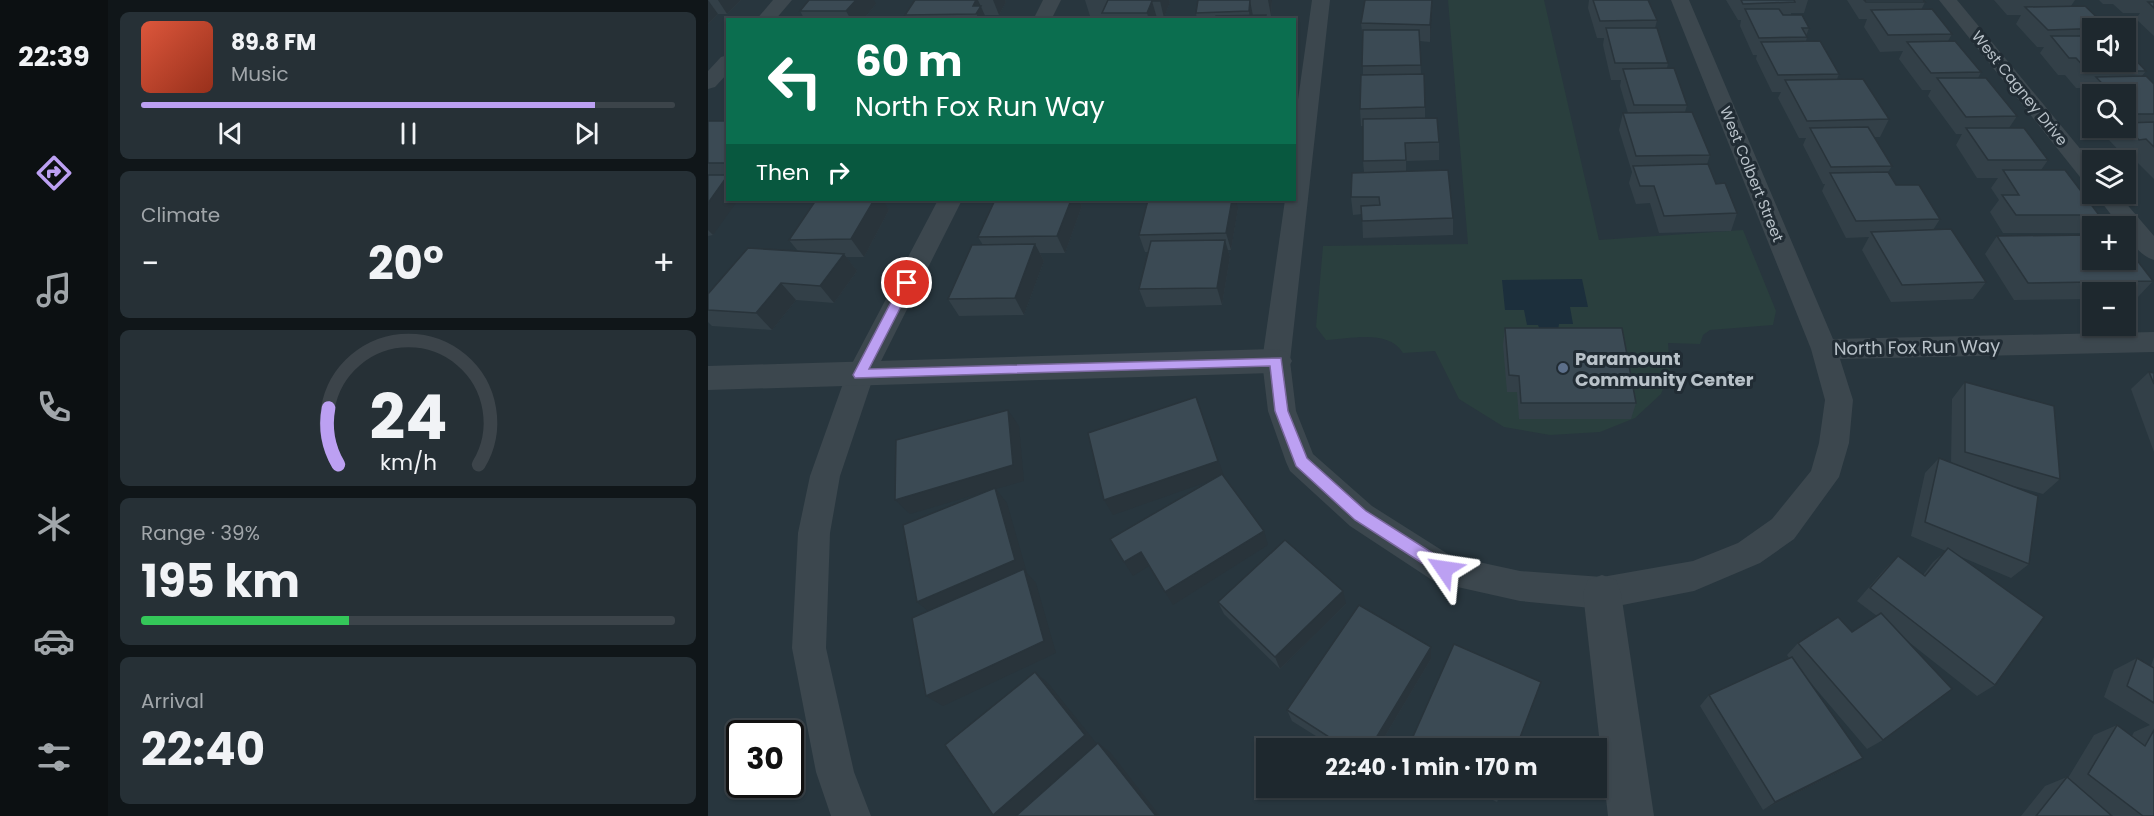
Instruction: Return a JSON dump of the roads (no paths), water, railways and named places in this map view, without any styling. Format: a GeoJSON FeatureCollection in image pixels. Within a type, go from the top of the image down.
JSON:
{"type":"FeatureCollection","features":[{"type":"Feature","properties":{"kind":"street"},"geometry":{"type":"LineString","coordinates":[[767,18],[783,0]]}},
{"type":"Feature","properties":{"kind":"street"},"geometry":{"type":"LineString","coordinates":[[1043,18],[1052,0]]}},
{"type":"Feature","properties":{"kind":"street","name":"North Fox Run Way"},"geometry":{"type":"LineString","coordinates":[[1296,201],[1321,0]]}},
{"type":"Feature","properties":{"kind":"street","name":"West Colbert Street"},"geometry":{"type":"LineString","coordinates":[[1680,0],[1824,349]]}},
{"type":"Feature","properties":{"kind":"street","name":"West Cagney Drive"},"geometry":{"type":"LineString","coordinates":[[1948,0],[2082,165]]}},
{"type":"Feature","properties":{"kind":"street"},"geometry":{"type":"LineString","coordinates":[[708,83],[726,63]]}},
{"type":"Feature","properties":{"kind":"street"},"geometry":{"type":"LineString","coordinates":[[851,816],[836,772],[809,648],[814,533],[825,476],[860,375],[949,201]]}},
{"type":"Feature","properties":{"kind":"street","name":"North Fox Run Way"},"geometry":{"type":"LineString","coordinates":[[1296,201],[1276,361],[1282,411],[1301,462],[1361,516],[1444,569],[1520,586],[1602,593],[1694,576],[1749,552],[1783,529],[1824,477],[1834,443],[1839,400],[1824,349],[2154,342]]}},
{"type":"Feature","properties":{"kind":"street"},"geometry":{"type":"LineString","coordinates":[[2114,204],[2154,252]]}},
{"type":"Feature","properties":{"kind":"street"},"geometry":{"type":"LineString","coordinates":[[708,378],[1276,361]]}},
{"type":"Feature","properties":{"kind":"street"},"geometry":{"type":"LineString","coordinates":[[1602,593],[1632,816]]}},
{"type":"Feature","properties":{"kind":"water"},"geometry":{"type":"Polygon","coordinates":[[[1582,279],[1588,307],[1570,307],[1573,324],[1559,324],[1558,330],[1540,330],[1538,325],[1527,325],[1524,310],[1505,310],[1502,280],[1582,279]]]}},
{"type":"Feature","properties":{"kind":"place","name":"Paramount Community Center"},"geometry":{"type":"Point","coordinates":[1563,368]}}]}
